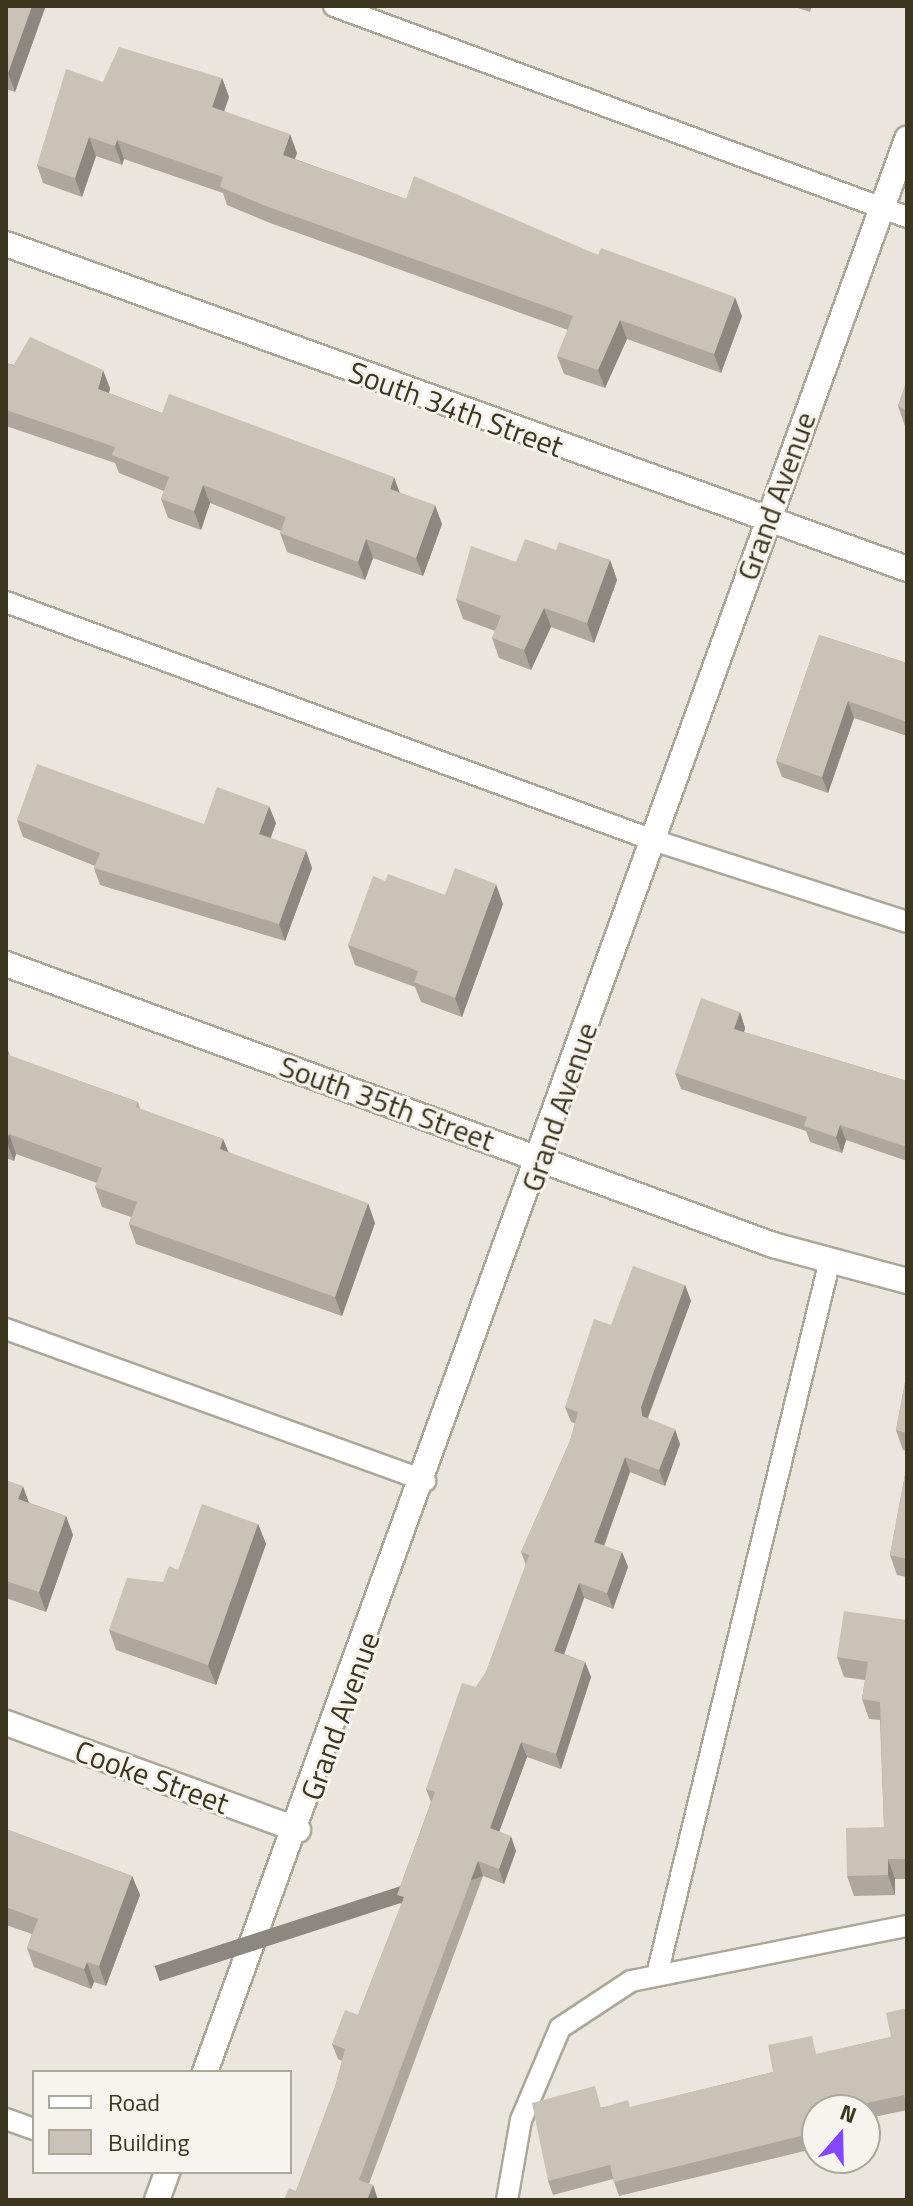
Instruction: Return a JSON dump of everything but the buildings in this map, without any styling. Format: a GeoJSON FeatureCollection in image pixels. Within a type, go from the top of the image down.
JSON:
{"type":"FeatureCollection","features":[{"type":"Feature","properties":{"kind":"street","name":"Grand Avenue"},"geometry":{"type":"LineString","coordinates":[[206,2070],[298,1830],[425,1481],[541,1159],[650,839],[907,139]]}},
{"type":"Feature","properties":{"kind":"street","name":"South 34th Street"},"geometry":{"type":"LineString","coordinates":[[6,244],[766,523],[907,569]]}},
{"type":"Feature","properties":{"kind":"street","name":"South 35th Street"},"geometry":{"type":"LineString","coordinates":[[6,964],[541,1159],[830,1260],[907,1281]]}},
{"type":"Feature","properties":{"kind":"street","name":"Cooke Street"},"geometry":{"type":"LineString","coordinates":[[6,1723],[298,1830]]}},
{"type":"Feature","properties":{"kind":"street"},"geometry":{"type":"LineString","coordinates":[[157,2200],[162,2174]]}},
{"type":"Feature","properties":{"kind":"lane"},"geometry":{"type":"LineString","coordinates":[[334,6],[907,217]]}},
{"type":"Feature","properties":{"kind":"lane"},"geometry":{"type":"LineString","coordinates":[[6,602],[650,839],[907,922]]}},
{"type":"Feature","properties":{"kind":"lane"},"geometry":{"type":"LineString","coordinates":[[657,1975],[830,1260]]}},
{"type":"Feature","properties":{"kind":"lane"},"geometry":{"type":"LineString","coordinates":[[6,1329],[425,1481]]}},
{"type":"Feature","properties":{"kind":"lane"},"geometry":{"type":"LineString","coordinates":[[507,2200],[521,2120],[560,2028],[631,1981],[907,1926]]}},
{"type":"Feature","properties":{"kind":"lane"},"geometry":{"type":"LineString","coordinates":[[6,2119],[32,2128]]}}]}
